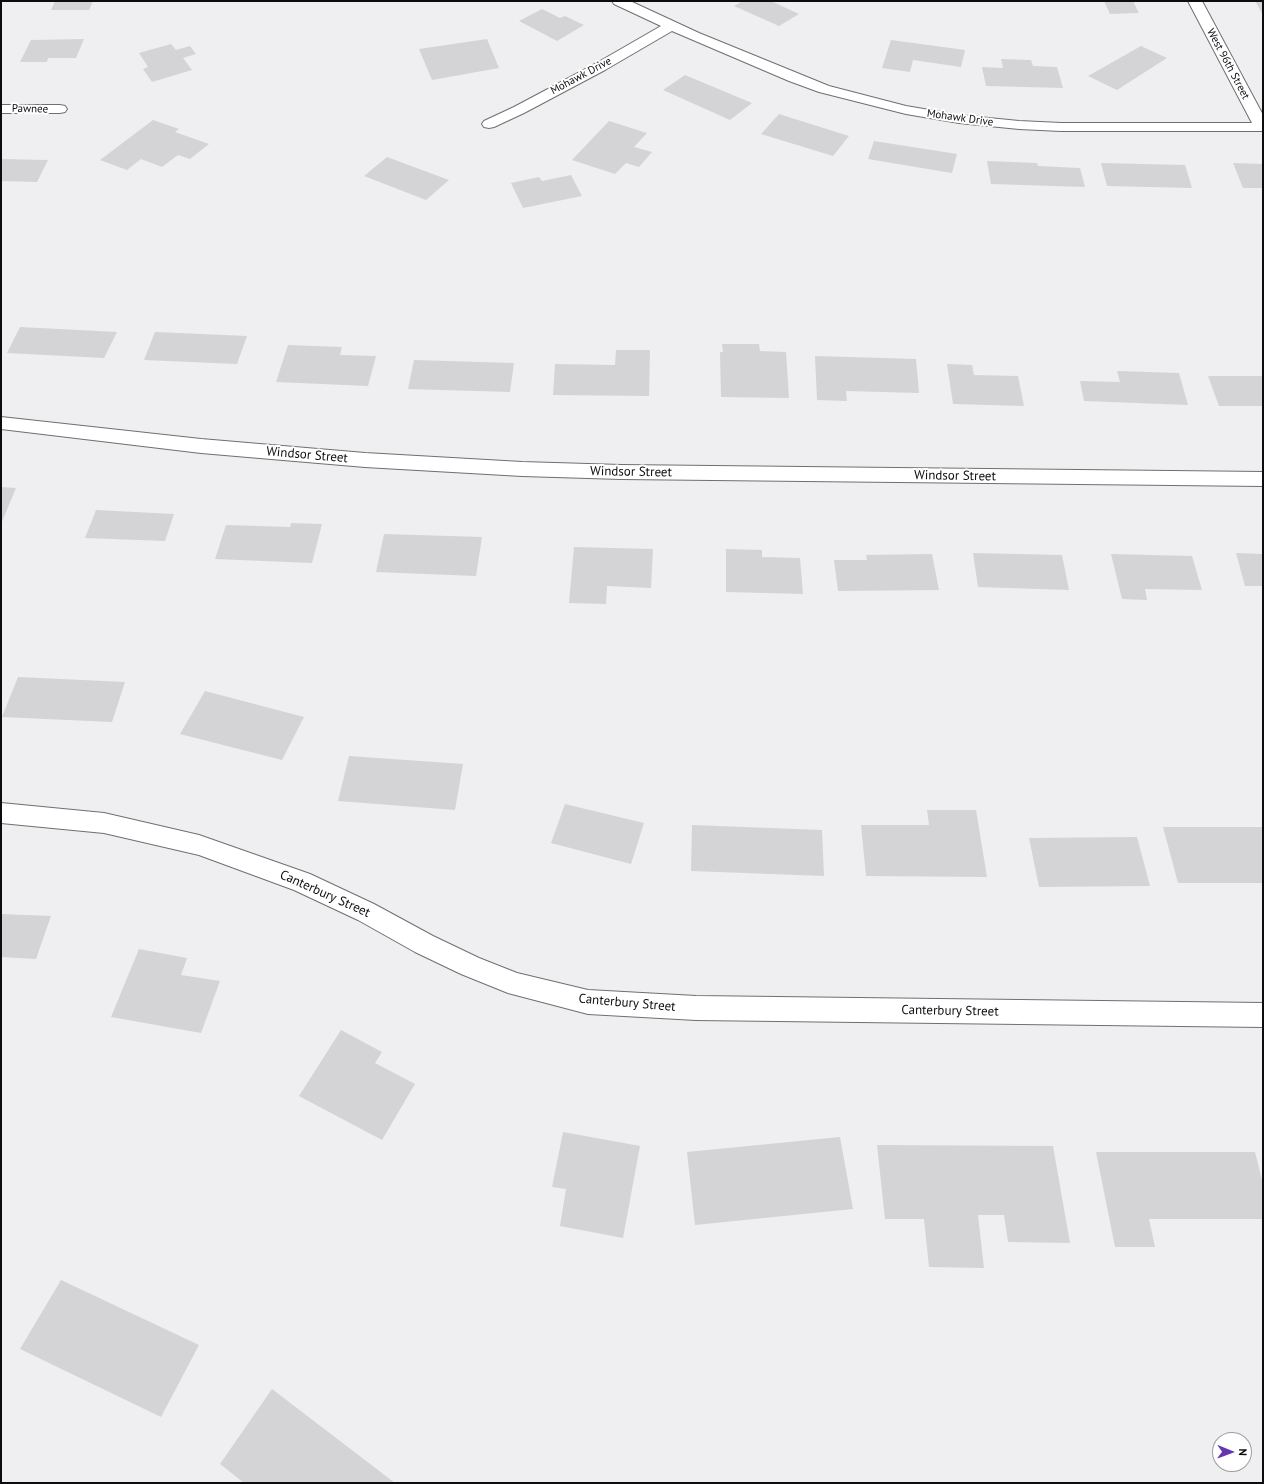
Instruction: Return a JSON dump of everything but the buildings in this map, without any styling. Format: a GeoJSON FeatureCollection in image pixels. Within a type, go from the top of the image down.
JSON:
{"type":"FeatureCollection","features":[{"type":"Feature","properties":{"kind":"street","name":"Mohawk Drive"},"geometry":{"type":"LineString","coordinates":[[618,1],[672,26],[794,78],[824,89],[906,110],[1019,125],[1061,127],[1263,127]]}},
{"type":"Feature","properties":{"kind":"street","name":"West 96th Street"},"geometry":{"type":"LineString","coordinates":[[1195,1],[1263,127]]}},
{"type":"Feature","properties":{"kind":"street","name":"Mohawk Drive"},"geometry":{"type":"LineString","coordinates":[[489,124],[519,110],[600,67],[672,26]]}},
{"type":"Feature","properties":{"kind":"street","name":"Pawnee"},"geometry":{"type":"LineString","coordinates":[[1,109],[60,109]]}},
{"type":"Feature","properties":{"kind":"street","name":"Windsor Street"},"geometry":{"type":"LineString","coordinates":[[1,423],[201,446],[365,460],[522,468],[621,472],[1263,479]]}},
{"type":"Feature","properties":{"kind":"street","name":"Canterbury Street"},"geometry":{"type":"LineString","coordinates":[[1,813],[104,823],[199,845],[302,882],[366,912],[437,950],[497,977],[517,985],[588,1002],[696,1008],[1263,1015]]}}]}
